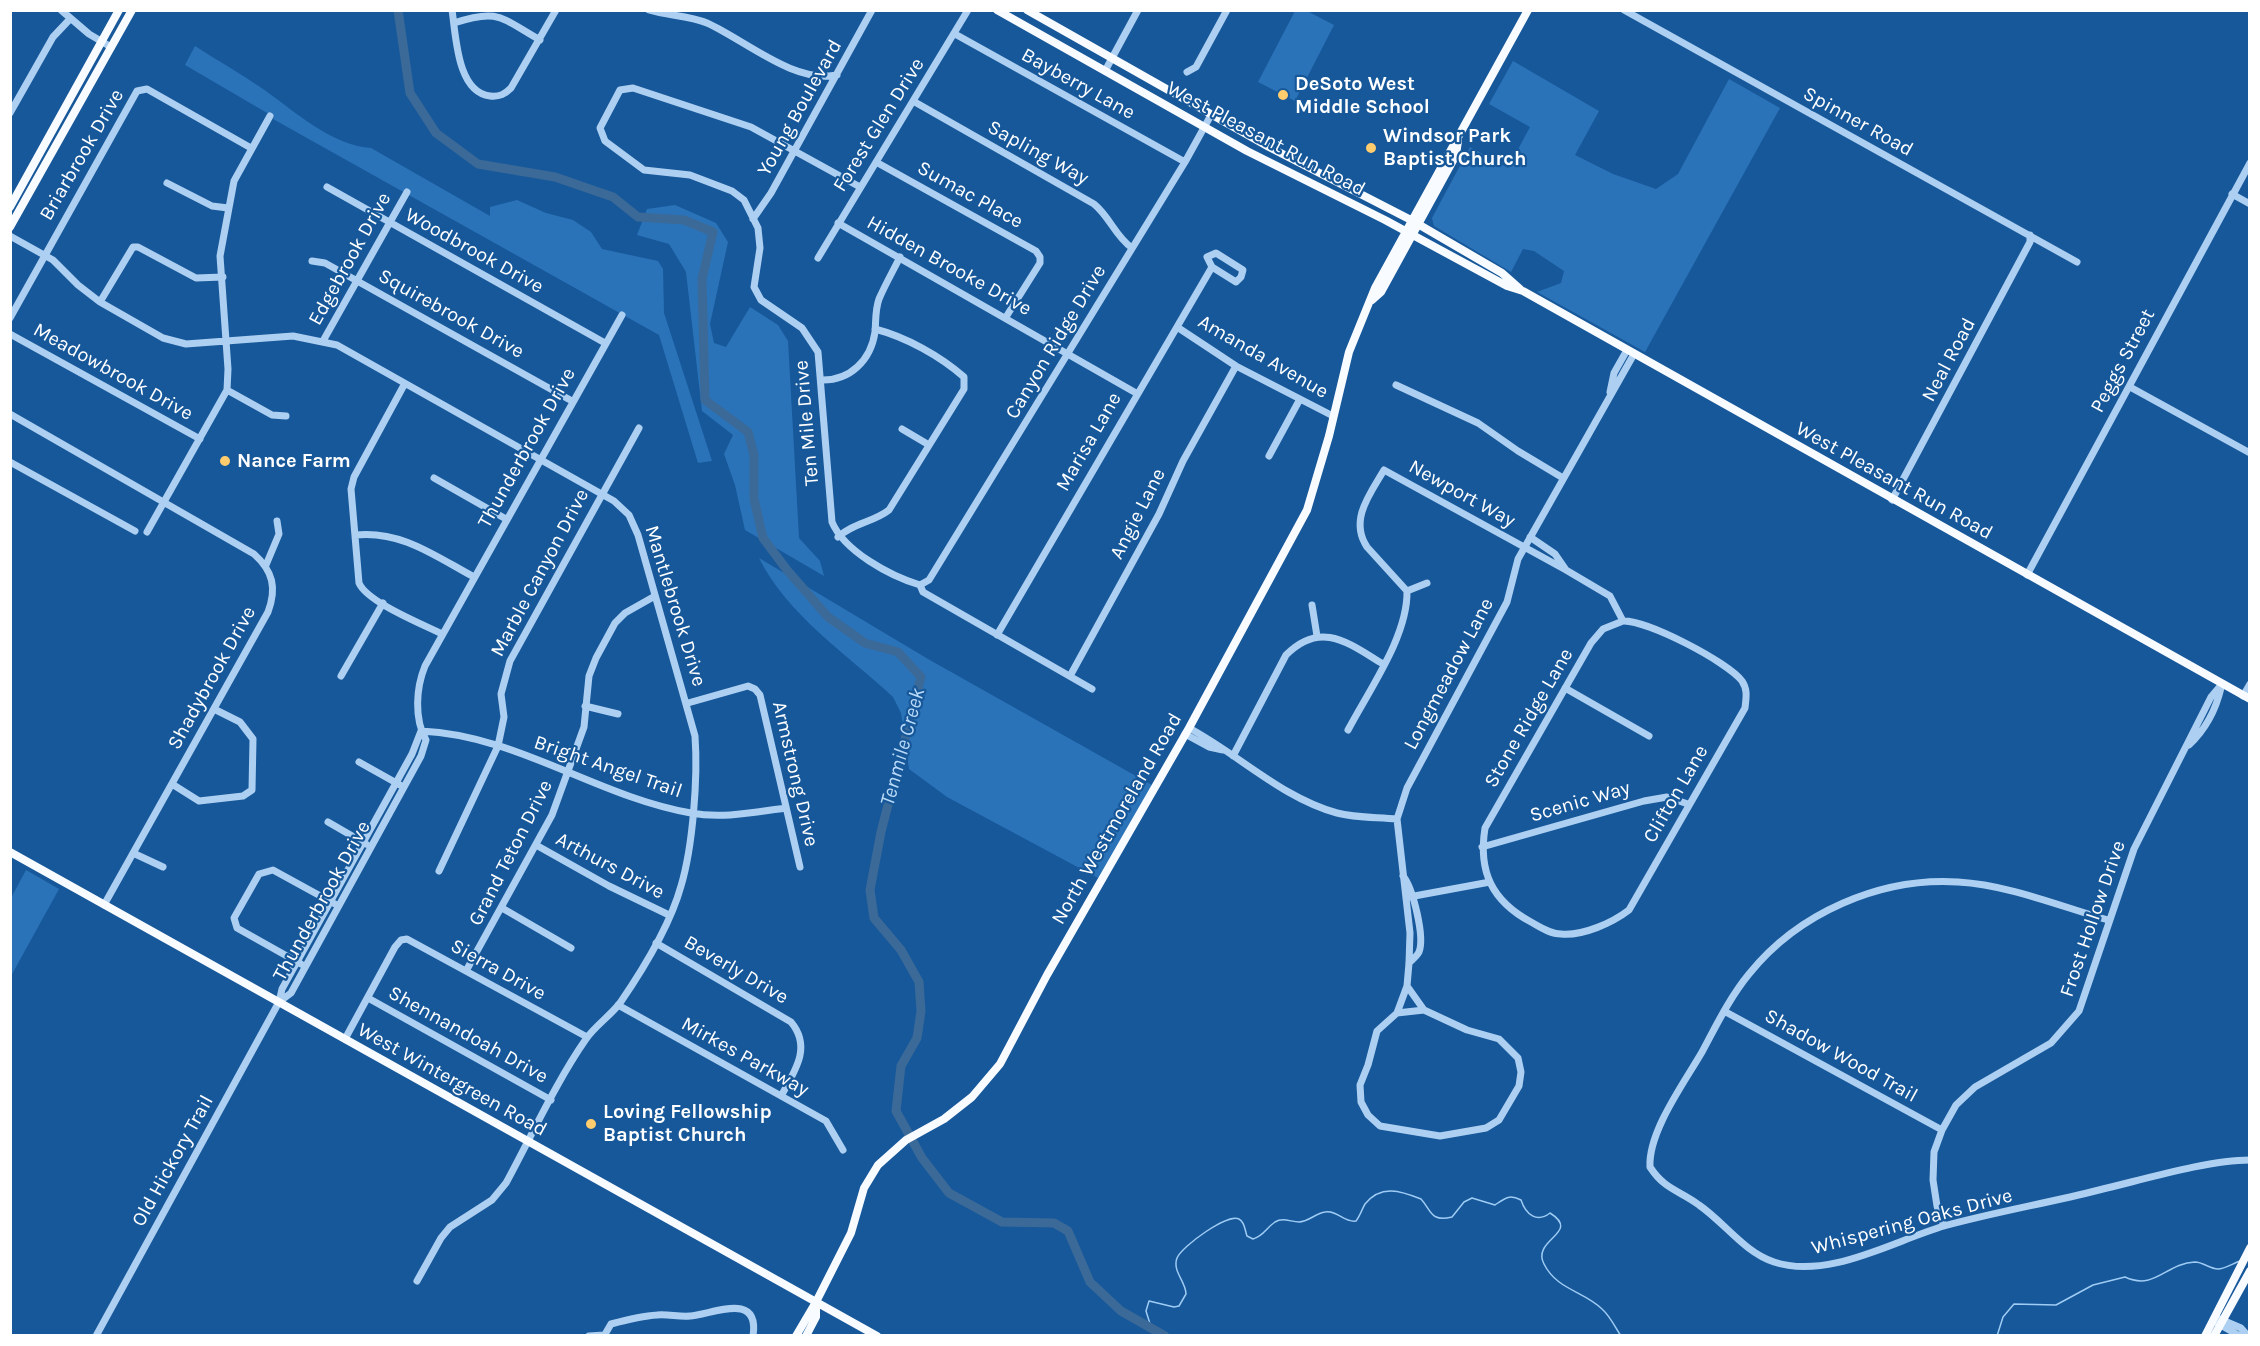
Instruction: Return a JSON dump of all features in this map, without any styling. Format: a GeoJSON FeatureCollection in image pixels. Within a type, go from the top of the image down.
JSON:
{"type":"FeatureCollection","features":[{"type":"Feature","properties":{"kind":"main road"},"geometry":{"type":"LineString","coordinates":[[10,207],[119,10]]}},
{"type":"Feature","properties":{"kind":"main road"},"geometry":{"type":"LineString","coordinates":[[10,227],[132,10]]}},
{"type":"Feature","properties":{"kind":"main road","name":"West Pleasant Run Road"},"geometry":{"type":"LineString","coordinates":[[997,10],[1204,127],[1507,286],[1523,291]]}},
{"type":"Feature","properties":{"kind":"main road","name":"West Pleasant Run Road"},"geometry":{"type":"LineString","coordinates":[[1027,10],[1211,114],[1415,222],[1502,273],[1523,291],[2246,697]]}},
{"type":"Feature","properties":{"kind":"main road","name":"North Westmoreland Road"},"geometry":{"type":"LineString","coordinates":[[796,1335],[816,1302],[855,1223],[864,1188],[889,1154],[972,1097],[1000,1064],[1187,731],[1307,510],[1334,416],[1349,352],[1371,301],[1381,291],[1450,150],[1458,141],[1528,10]]}},
{"type":"Feature","properties":{"kind":"main road"},"geometry":{"type":"LineString","coordinates":[[1329,192],[1335,180]]}},
{"type":"Feature","properties":{"kind":"main road","name":"West Wintergreen Road"},"geometry":{"type":"LineString","coordinates":[[10,852],[877,1335]]}},
{"type":"Feature","properties":{"kind":"main road"},"geometry":{"type":"LineString","coordinates":[[2214,1335],[2235,1276],[2250,1248]]}},
{"type":"Feature","properties":{"kind":"main road"},"geometry":{"type":"LineString","coordinates":[[2205,1335],[2218,1321],[2250,1271]]}},
{"type":"Feature","properties":{"kind":"main road","name":"North Westmoreland Road"},"geometry":{"type":"LineString","coordinates":[[806,1335],[816,1317],[816,1302]]}},
{"type":"Feature","properties":{"kind":"street"},"geometry":{"type":"LineString","coordinates":[[61,10],[111,47]]}},
{"type":"Feature","properties":{"kind":"street"},"geometry":{"type":"LineString","coordinates":[[452,10],[465,77],[479,94],[487,96],[505,94],[540,40],[556,10]]}},
{"type":"Feature","properties":{"kind":"street"},"geometry":{"type":"LineString","coordinates":[[649,10],[706,23],[797,72],[824,78],[837,75]]}},
{"type":"Feature","properties":{"kind":"street","name":"Young Boulevard"},"geometry":{"type":"LineString","coordinates":[[753,219],[766,203],[872,10]]}},
{"type":"Feature","properties":{"kind":"street","name":"Forest Glen Drive"},"geometry":{"type":"LineString","coordinates":[[818,258],[968,10]]}},
{"type":"Feature","properties":{"kind":"street"},"geometry":{"type":"LineString","coordinates":[[1106,71],[1138,10]]}},
{"type":"Feature","properties":{"kind":"street"},"geometry":{"type":"LineString","coordinates":[[1187,72],[1196,67],[1227,10]]}},
{"type":"Feature","properties":{"kind":"street","name":"Spinner Road"},"geometry":{"type":"LineString","coordinates":[[1624,10],[2077,261]]}},
{"type":"Feature","properties":{"kind":"street"},"geometry":{"type":"LineString","coordinates":[[454,23],[488,14],[498,16],[540,40]]}},
{"type":"Feature","properties":{"kind":"street"},"geometry":{"type":"LineString","coordinates":[[10,113],[53,37],[70,18]]}},
{"type":"Feature","properties":{"kind":"street","name":"Bayberry Lane"},"geometry":{"type":"LineString","coordinates":[[955,33],[1185,162]]}},
{"type":"Feature","properties":{"kind":"street","name":"Ten Mile Drive"},"geometry":{"type":"LineString","coordinates":[[794,150],[751,126],[667,98],[624,88],[608,110],[600,128],[605,141],[644,170],[690,175],[732,190],[744,200],[759,228],[760,248],[754,287],[762,300],[809,335],[818,352],[832,522],[838,537]]}},
{"type":"Feature","properties":{"kind":"street","name":"Briarbrook Drive"},"geometry":{"type":"LineString","coordinates":[[10,318],[137,91],[147,89],[251,148]]}},
{"type":"Feature","properties":{"kind":"street","name":"Sapling Way"},"geometry":{"type":"LineString","coordinates":[[914,101],[1094,204],[1104,212],[1122,241],[1132,248]]}},
{"type":"Feature","properties":{"kind":"street","name":"Canyon Ridge Drive"},"geometry":{"type":"LineString","coordinates":[[923,584],[1069,352],[1185,162],[1211,114]]}},
{"type":"Feature","properties":{"kind":"street"},"geometry":{"type":"LineString","coordinates":[[147,532],[227,390],[227,340],[220,256],[234,181],[270,116]]}},
{"type":"Feature","properties":{"kind":"street"},"geometry":{"type":"LineString","coordinates":[[794,150],[860,187]]}},
{"type":"Feature","properties":{"kind":"street","name":"Sumac Place"},"geometry":{"type":"LineString","coordinates":[[876,162],[1036,251],[1040,257],[1040,263],[1006,317]]}},
{"type":"Feature","properties":{"kind":"street","name":"Peggs Street"},"geometry":{"type":"LineString","coordinates":[[2027,575],[2250,163]]}},
{"type":"Feature","properties":{"kind":"street"},"geometry":{"type":"LineString","coordinates":[[167,183],[212,206],[228,208]]}},
{"type":"Feature","properties":{"kind":"street","name":"Woodbrook Drive"},"geometry":{"type":"LineString","coordinates":[[327,187],[605,343]]}},
{"type":"Feature","properties":{"kind":"street","name":"Edgebrook Drive"},"geometry":{"type":"LineString","coordinates":[[323,341],[407,192]]}},
{"type":"Feature","properties":{"kind":"street"},"geometry":{"type":"LineString","coordinates":[[2232,194],[2250,204]]}},
{"type":"Feature","properties":{"kind":"street","name":"Hidden Brooke Drive"},"geometry":{"type":"LineString","coordinates":[[838,223],[1069,352],[1136,393]]}},
{"type":"Feature","properties":{"kind":"street","name":"Mantlebrook Drive"},"geometry":{"type":"LineString","coordinates":[[10,236],[45,255],[100,302],[163,338],[186,344],[293,336],[337,345],[404,385],[614,501],[629,515],[638,535],[688,703],[697,756],[692,813],[681,886],[656,943],[618,1005],[587,1038],[506,1183],[492,1200],[450,1227],[441,1238],[417,1281]]}},
{"type":"Feature","properties":{"kind":"street","name":"Neal Road"},"geometry":{"type":"LineString","coordinates":[[1892,500],[2011,280],[2030,242],[2030,236]]}},
{"type":"Feature","properties":{"kind":"street"},"geometry":{"type":"LineString","coordinates":[[100,302],[133,247],[138,247],[196,278],[223,277]]}},
{"type":"Feature","properties":{"kind":"street","name":"Marisa Lane"},"geometry":{"type":"LineString","coordinates":[[1216,253],[1243,270],[1236,282],[1212,267],[1207,257],[1216,253]]}},
{"type":"Feature","properties":{"kind":"street"},"geometry":{"type":"LineString","coordinates":[[821,380],[838,379],[854,370],[864,360],[873,344],[879,299],[900,257]]}},
{"type":"Feature","properties":{"kind":"street","name":"Squirebrook Drive"},"geometry":{"type":"LineString","coordinates":[[312,261],[325,263],[357,280],[572,401]]}},
{"type":"Feature","properties":{"kind":"street","name":"Marisa Lane"},"geometry":{"type":"LineString","coordinates":[[997,635],[1136,393],[1212,267]]}},
{"type":"Feature","properties":{"kind":"street","name":"Thunderbrook Drive"},"geometry":{"type":"LineString","coordinates":[[279,1002],[291,993],[421,756],[426,740],[421,731],[417,696],[420,677],[506,519],[622,315]]}},
{"type":"Feature","properties":{"kind":"street","name":"Amanda Avenue"},"geometry":{"type":"LineString","coordinates":[[1177,327],[1236,366],[1334,416]]}},
{"type":"Feature","properties":{"kind":"street"},"geometry":{"type":"LineString","coordinates":[[875,329],[889,333],[942,360],[964,377],[964,389],[889,510],[881,516],[846,530],[838,537],[875,562],[923,584],[923,592],[1092,689]]}},
{"type":"Feature","properties":{"kind":"street","name":"Meadowbrook Drive"},"geometry":{"type":"LineString","coordinates":[[10,334],[200,439]]}},
{"type":"Feature","properties":{"kind":"street","name":"Longmeadow Lane"},"geometry":{"type":"LineString","coordinates":[[1397,1013],[1407,986],[1409,963],[1410,933],[1397,819],[1407,788],[1507,602],[1518,559],[1609,400],[1614,374],[1631,352]]}},
{"type":"Feature","properties":{"kind":"street","name":"Angie Lane"},"geometry":{"type":"LineString","coordinates":[[1070,676],[1160,514],[1183,460],[1236,366]]}},
{"type":"Feature","properties":{"kind":"street"},"geometry":{"type":"LineString","coordinates":[[404,385],[354,477],[351,489],[359,583],[361,588],[383,603],[442,634]]}},
{"type":"Feature","properties":{"kind":"street"},"geometry":{"type":"LineString","coordinates":[[1396,385],[1478,423],[1563,478]]}},
{"type":"Feature","properties":{"kind":"street"},"geometry":{"type":"LineString","coordinates":[[2130,387],[2250,453]]}},
{"type":"Feature","properties":{"kind":"street"},"geometry":{"type":"LineString","coordinates":[[227,390],[272,415],[286,416]]}},
{"type":"Feature","properties":{"kind":"street"},"geometry":{"type":"LineString","coordinates":[[1269,456],[1300,399]]}},
{"type":"Feature","properties":{"kind":"street"},"geometry":{"type":"LineString","coordinates":[[10,414],[254,554],[266,565],[279,534],[278,521]]}},
{"type":"Feature","properties":{"kind":"street","name":"Marble Canyon Drive"},"geometry":{"type":"LineString","coordinates":[[439,871],[498,746],[504,717],[501,694],[510,661],[639,428]]}},
{"type":"Feature","properties":{"kind":"street"},"geometry":{"type":"LineString","coordinates":[[902,429],[929,445]]}},
{"type":"Feature","properties":{"kind":"street"},"geometry":{"type":"LineString","coordinates":[[10,462],[135,531]]}},
{"type":"Feature","properties":{"kind":"street","name":"Newport Way"},"geometry":{"type":"LineString","coordinates":[[1407,591],[1362,540],[1360,513],[1384,470],[1610,596],[1623,621]]}},
{"type":"Feature","properties":{"kind":"street"},"geometry":{"type":"LineString","coordinates":[[434,478],[506,519]]}},
{"type":"Feature","properties":{"kind":"street"},"geometry":{"type":"LineString","coordinates":[[355,535],[377,532],[398,537],[474,577]]}},
{"type":"Feature","properties":{"kind":"street"},"geometry":{"type":"LineString","coordinates":[[1530,537],[1555,554],[1566,570]]}},
{"type":"Feature","properties":{"kind":"street"},"geometry":{"type":"LineString","coordinates":[[1550,563],[1555,554]]}},
{"type":"Feature","properties":{"kind":"street","name":"Shadybrook Drive"},"geometry":{"type":"LineString","coordinates":[[104,905],[268,612],[274,588],[266,565]]}},
{"type":"Feature","properties":{"kind":"street"},"geometry":{"type":"LineString","coordinates":[[1348,730],[1402,626],[1408,607],[1407,591],[1427,583]]}},
{"type":"Feature","properties":{"kind":"street","name":"Grand Teton Drive"},"geometry":{"type":"LineString","coordinates":[[466,971],[536,845],[570,772],[584,727],[589,676],[615,623],[625,613],[655,597]]}},
{"type":"Feature","properties":{"kind":"street"},"geometry":{"type":"LineString","coordinates":[[341,676],[383,603]]}},
{"type":"Feature","properties":{"kind":"street"},"geometry":{"type":"LineString","coordinates":[[1312,605],[1317,636]]}},
{"type":"Feature","properties":{"kind":"street","name":"Stone Ridge Lane"},"geometry":{"type":"LineString","coordinates":[[1482,847],[1485,828],[1591,643],[1603,629],[1623,621]]}},
{"type":"Feature","properties":{"kind":"street","name":"Clifton Lane"},"geometry":{"type":"LineString","coordinates":[[1490,882],[1497,898],[1509,910],[1546,930],[1561,934],[1614,921],[1629,910],[1745,708],[1747,693],[1742,681],[1723,665],[1658,629],[1634,621],[1623,621]]}},
{"type":"Feature","properties":{"kind":"street"},"geometry":{"type":"LineString","coordinates":[[1233,756],[1286,655],[1299,643],[1317,636],[1330,637],[1347,642],[1383,664]]}},
{"type":"Feature","properties":{"kind":"street","name":"Frost Hollow Drive"},"geometry":{"type":"LineString","coordinates":[[1944,1226],[1937,1206],[1933,1180],[1934,1152],[1942,1130],[1956,1105],[1975,1087],[2050,1043],[2079,1011],[2134,849],[2187,747],[2198,737],[2218,703],[2222,684]]}},
{"type":"Feature","properties":{"kind":"street"},"geometry":{"type":"LineString","coordinates":[[2246,697],[2250,684]]}},
{"type":"Feature","properties":{"kind":"street","name":"Armstrong Drive"},"geometry":{"type":"LineString","coordinates":[[688,703],[748,686],[760,695],[800,867]]}},
{"type":"Feature","properties":{"kind":"street"},"geometry":{"type":"LineString","coordinates":[[1565,688],[1649,735]]}},
{"type":"Feature","properties":{"kind":"street"},"geometry":{"type":"LineString","coordinates":[[585,706],[618,714]]}},
{"type":"Feature","properties":{"kind":"street"},"geometry":{"type":"LineString","coordinates":[[172,784],[199,801],[243,796],[252,790],[253,739],[240,722],[214,709]]}},
{"type":"Feature","properties":{"kind":"street","name":"Thunderbrook Drive"},"geometry":{"type":"LineString","coordinates":[[279,1002],[282,989],[397,782],[421,731]]}},
{"type":"Feature","properties":{"kind":"street","name":"Bright Angel Trail"},"geometry":{"type":"LineString","coordinates":[[421,731],[450,732],[498,746],[647,801],[692,813],[736,815],[786,808]]}},
{"type":"Feature","properties":{"kind":"street"},"geometry":{"type":"LineString","coordinates":[[1187,731],[1213,740],[1223,750],[1319,807],[1339,813],[1397,819]]}},
{"type":"Feature","properties":{"kind":"street"},"geometry":{"type":"LineString","coordinates":[[359,762],[397,782],[404,789]]}},
{"type":"Feature","properties":{"kind":"street","name":"Scenic Way"},"geometry":{"type":"LineString","coordinates":[[1482,847],[1659,798],[1675,799],[1688,804]]}},
{"type":"Feature","properties":{"kind":"street"},"geometry":{"type":"LineString","coordinates":[[328,822],[371,847]]}},
{"type":"Feature","properties":{"kind":"street","name":"Arthurs Drive"},"geometry":{"type":"LineString","coordinates":[[536,845],[609,886],[669,915]]}},
{"type":"Feature","properties":{"kind":"street"},"geometry":{"type":"LineString","coordinates":[[1405,897],[1490,882],[1482,847]]}},
{"type":"Feature","properties":{"kind":"street"},"geometry":{"type":"LineString","coordinates":[[134,852],[163,867]]}},
{"type":"Feature","properties":{"kind":"street"},"geometry":{"type":"LineString","coordinates":[[306,967],[237,928],[234,918],[246,894],[259,873],[273,870],[340,906]]}},
{"type":"Feature","properties":{"kind":"street","name":"Longmeadow Lane"},"geometry":{"type":"LineString","coordinates":[[1403,876],[1410,884],[1413,896],[1420,945],[1419,953],[1409,963]]}},
{"type":"Feature","properties":{"kind":"street","name":"Whispering Oaks Drive"},"geometry":{"type":"LineString","coordinates":[[2108,920],[2013,892],[1959,882],[1909,884],[1878,890],[1821,915],[1784,939],[1749,974],[1724,1011],[1653,1142],[1650,1167],[1665,1187],[1698,1204],[1747,1247],[1773,1262],[1807,1268],[1852,1259],[1944,1226],[2138,1181],[2249,1160]]}},
{"type":"Feature","properties":{"kind":"street"},"geometry":{"type":"LineString","coordinates":[[502,908],[571,948]]}},
{"type":"Feature","properties":{"kind":"street","name":"Sierra Drive"},"geometry":{"type":"LineString","coordinates":[[368,998],[395,947],[401,940],[407,939],[587,1038]]}},
{"type":"Feature","properties":{"kind":"street","name":"Beverly Drive"},"geometry":{"type":"LineString","coordinates":[[656,943],[791,1022],[800,1032],[802,1055],[782,1096]]}},
{"type":"Feature","properties":{"kind":"street"},"geometry":{"type":"LineString","coordinates":[[1407,986],[1424,1010],[1467,1030],[1500,1040],[1518,1058],[1521,1072],[1519,1086],[1499,1120],[1486,1128],[1440,1136],[1380,1125],[1368,1115],[1361,1102],[1360,1085],[1377,1031],[1397,1013],[1424,1010]]}},
{"type":"Feature","properties":{"kind":"street"},"geometry":{"type":"LineString","coordinates":[[345,1039],[368,998]]}},
{"type":"Feature","properties":{"kind":"street","name":"Shennandoah Drive"},"geometry":{"type":"LineString","coordinates":[[368,998],[551,1100]]}},
{"type":"Feature","properties":{"kind":"street","name":"Old Hickory Trail"},"geometry":{"type":"LineString","coordinates":[[96,1335],[279,1002]]}},
{"type":"Feature","properties":{"kind":"street","name":"Mirkes Parkway"},"geometry":{"type":"LineString","coordinates":[[618,1005],[826,1121],[843,1150]]}},
{"type":"Feature","properties":{"kind":"street","name":"Shadow Wood Trail"},"geometry":{"type":"LineString","coordinates":[[1724,1011],[1942,1130]]}},
{"type":"Feature","properties":{"kind":"street"},"geometry":{"type":"LineString","coordinates":[[589,1335],[604,1335],[611,1324],[640,1317],[691,1316],[734,1307],[751,1318],[753,1335]]}},
{"type":"Feature","properties":{"kind":"street"},"geometry":{"type":"LineString","coordinates":[[2218,1321],[2238,1335],[2248,1335]]}},
{"type":"Feature","properties":{"kind":"shaded area"},"geometry":{"type":"Polygon","coordinates":[[[1295,11],[1307,11],[1334,25],[1295,101],[1258,82],[1295,11]]]}},
{"type":"Feature","properties":{"kind":"shaded area"},"geometry":{"type":"Polygon","coordinates":[[[195,46],[255,83],[319,129],[345,142],[371,148],[490,216],[490,207],[517,200],[546,213],[573,220],[591,232],[602,249],[658,261],[663,269],[664,313],[712,461],[698,463],[659,335],[273,119],[274,117],[185,65],[195,46]]]}},
{"type":"Feature","properties":{"kind":"shaded area"},"geometry":{"type":"Polygon","coordinates":[[[1513,61],[1599,111],[1575,155],[1613,174],[1656,189],[1678,174],[1729,79],[1780,108],[1645,352],[1537,292],[1561,283],[1564,271],[1534,251],[1523,249],[1511,272],[1434,226],[1432,218],[1470,147],[1508,168],[1530,127],[1489,104],[1513,61]]]}},
{"type":"Feature","properties":{"kind":"shaded area"},"geometry":{"type":"Polygon","coordinates":[[[675,205],[716,223],[728,242],[710,324],[714,343],[726,347],[750,307],[778,325],[788,341],[799,538],[820,561],[824,576],[745,530],[735,485],[724,454],[733,435],[702,411],[686,272],[669,244],[637,235],[647,209],[675,205]]]}},
{"type":"Feature","properties":{"kind":"shaded area"},"geometry":{"type":"Polygon","coordinates":[[[759,558],[928,659],[1152,785],[1098,878],[947,797],[909,769],[901,713],[893,697],[802,616],[771,579],[759,558]]]}},
{"type":"Feature","properties":{"kind":"shaded area"},"geometry":{"type":"Polygon","coordinates":[[[26,870],[59,889],[11,976],[11,898],[26,870]]]}},
{"type":"Feature","properties":{"kind":"waterway","name":"Tenmile Creek"},"geometry":{"type":"LineString","coordinates":[[398,10],[410,93],[436,133],[478,164],[555,177],[613,197],[638,217],[684,220],[713,232],[702,279],[705,400],[748,432],[754,455],[754,499],[763,538],[828,617],[865,643],[898,652],[921,677],[881,832],[870,890],[874,918],[901,950],[919,982],[921,1011],[917,1038],[901,1066],[896,1111],[922,1158],[949,1193],[1002,1222],[1054,1223],[1068,1231],[1090,1282],[1121,1311],[1165,1336]]}},
{"type":"Feature","properties":{"kind":"waterway"},"geometry":{"type":"LineString","coordinates":[[1151,1327],[1146,1311],[1149,1301],[1174,1307],[1179,1306],[1186,1294],[1176,1267],[1177,1258],[1187,1246],[1216,1226],[1233,1218],[1239,1219],[1244,1224],[1247,1236],[1253,1239],[1278,1221],[1302,1222],[1325,1212],[1356,1221],[1371,1198],[1392,1191],[1421,1199],[1432,1214],[1439,1218],[1452,1217],[1464,1202],[1472,1198],[1495,1205],[1504,1199],[1513,1197],[1521,1200],[1532,1216],[1541,1217],[1550,1213],[1561,1226],[1544,1248],[1542,1255],[1549,1273],[1563,1285],[1602,1309],[1621,1336]]}},
{"type":"Feature","properties":{"kind":"waterway"},"geometry":{"type":"LineString","coordinates":[[1997,1336],[2003,1317],[2014,1304],[2056,1305],[2093,1285],[2125,1277],[2145,1281],[2185,1264],[2198,1262],[2218,1269],[2240,1261]]}},
{"type":"Feature","properties":{"kind":"place","name":"DeSoto West Middle School"},"geometry":{"type":"Point","coordinates":[1283,95]}},
{"type":"Feature","properties":{"kind":"place","name":"Windsor Park Baptist Church"},"geometry":{"type":"Point","coordinates":[1371,148]}},
{"type":"Feature","properties":{"kind":"place","name":"Nance Farm"},"geometry":{"type":"Point","coordinates":[225,461]}},
{"type":"Feature","properties":{"kind":"place","name":"Loving Fellowship Baptist Church"},"geometry":{"type":"Point","coordinates":[591,1124]}}]}
